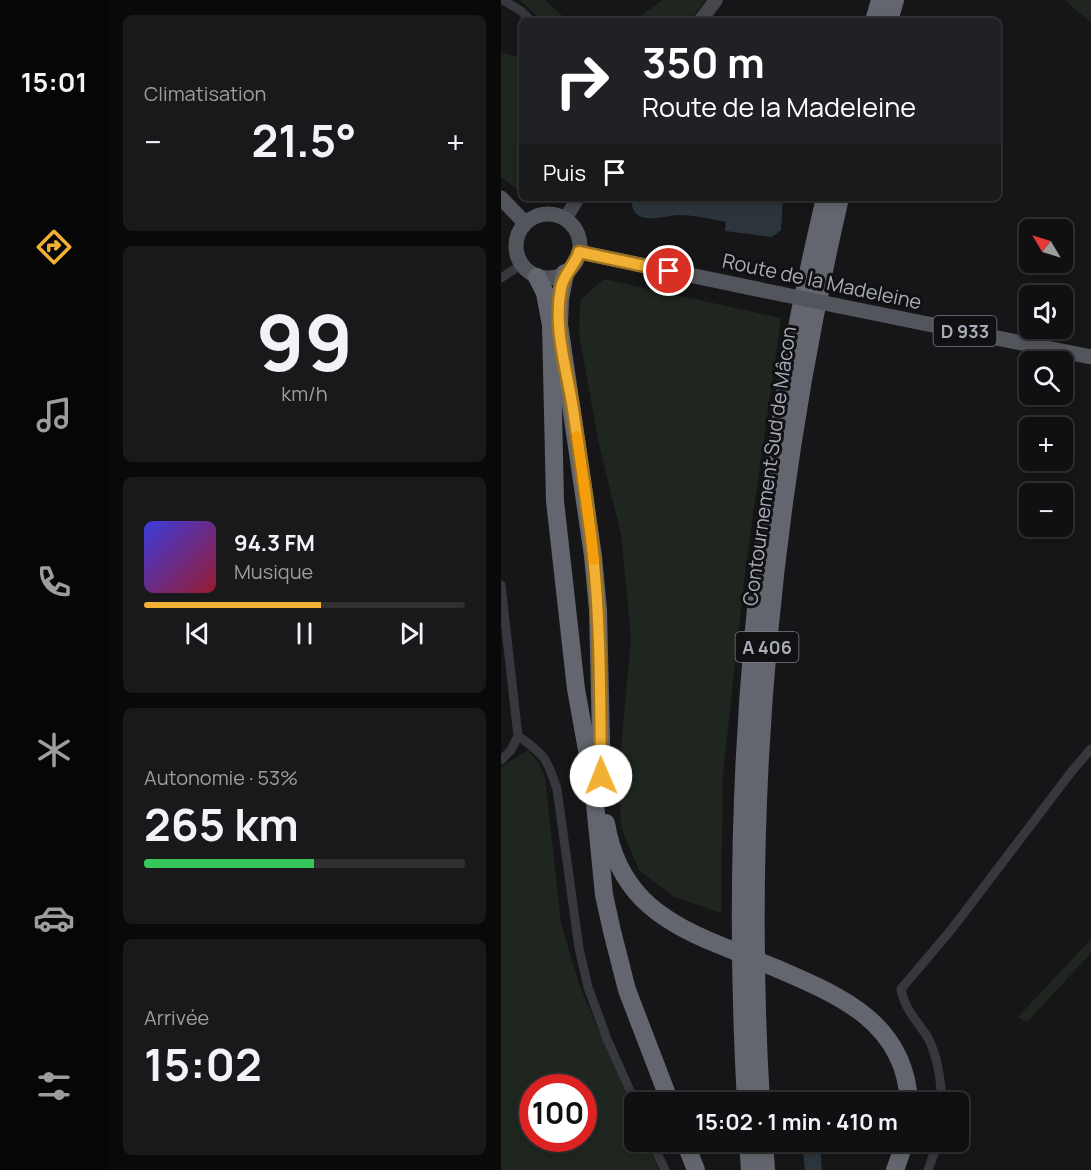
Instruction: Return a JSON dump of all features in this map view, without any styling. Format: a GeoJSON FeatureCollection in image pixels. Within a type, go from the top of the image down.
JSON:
{"type":"FeatureCollection","features":[{"type":"Feature","properties":{"kind":"highway"},"geometry":{"type":"LineString","coordinates":[[875,18],[880,0]]}},
{"type":"Feature","properties":{"kind":"highway"},"geometry":{"type":"LineString","coordinates":[[890,18],[895,0]]}},
{"type":"Feature","properties":{"kind":"highway","name":"Contournement Sud de Mâcon"},"geometry":{"type":"LineString","coordinates":[[746,1092],[742,1017],[741,849],[753,633],[776,449],[802,295],[824,201]]}},
{"type":"Feature","properties":{"kind":"highway","name":"Contournement Sud de Mâcon"},"geometry":{"type":"LineString","coordinates":[[760,1092],[756,1012],[755,922],[757,787],[764,678],[773,579],[792,442],[815,306],[839,201]]}},
{"type":"Feature","properties":{"kind":"highway"},"geometry":{"type":"LineString","coordinates":[[565,273],[560,299],[559,324],[593,556],[598,610],[602,789],[607,832],[617,862],[635,893],[671,923],[839,996],[861,1011],[879,1028],[900,1061],[908,1092]]}},
{"type":"Feature","properties":{"kind":"highway"},"geometry":{"type":"LineString","coordinates":[[537,277],[545,293],[551,325],[555,501],[576,689],[593,783],[605,896],[627,990],[666,1092]]}},
{"type":"Feature","properties":{"kind":"highway"},"geometry":{"type":"LineString","coordinates":[[689,1152],[696,1170]]}},
{"type":"Feature","properties":{"kind":"highway"},"geometry":{"type":"LineString","coordinates":[[749,1152],[750,1170]]}},
{"type":"Feature","properties":{"kind":"highway"},"geometry":{"type":"LineString","coordinates":[[765,1152],[766,1170]]}},
{"type":"Feature","properties":{"kind":"highway"},"geometry":{"type":"LineString","coordinates":[[895,1170],[901,1152]]}},
{"type":"Feature","properties":{"kind":"main road"},"geometry":{"type":"LineString","coordinates":[[702,18],[716,0]]}},
{"type":"Feature","properties":{"kind":"main road"},"geometry":{"type":"LineString","coordinates":[[501,198],[525,223]]}},
{"type":"Feature","properties":{"kind":"main road"},"geometry":{"type":"LineString","coordinates":[[565,219],[576,201]]}},
{"type":"Feature","properties":{"kind":"main road"},"geometry":{"type":"LineString","coordinates":[[549,214],[565,219],[577,233],[579,252],[577,260],[565,273],[548,279],[537,277],[521,265],[518,258],[516,243],[521,229],[525,223],[540,215],[549,214]]}},
{"type":"Feature","properties":{"kind":"main road","name":"Route de la Madeleine"},"geometry":{"type":"LineString","coordinates":[[579,252],[1091,357]]}},
{"type":"Feature","properties":{"kind":"street"},"geometry":{"type":"LineString","coordinates":[[503,0],[528,18]]}},
{"type":"Feature","properties":{"kind":"street"},"geometry":{"type":"LineString","coordinates":[[501,278],[521,265]]}},
{"type":"Feature","properties":{"kind":"street"},"geometry":{"type":"LineString","coordinates":[[501,585],[518,736],[511,750],[501,760]]}},
{"type":"Feature","properties":{"kind":"street"},"geometry":{"type":"LineString","coordinates":[[518,736],[539,750],[549,763],[557,789],[577,937],[588,987],[607,1039],[631,1092]]}},
{"type":"Feature","properties":{"kind":"street"},"geometry":{"type":"LineString","coordinates":[[942,1092],[941,1081],[929,1040],[904,1003],[901,989],[932,954],[1072,771],[1091,750]]}},
{"type":"Feature","properties":{"kind":"street"},"geometry":{"type":"LineString","coordinates":[[657,1152],[665,1170]]}},
{"type":"Feature","properties":{"kind":"street"},"geometry":{"type":"LineString","coordinates":[[928,1170],[934,1152]]}},
{"type":"Feature","properties":{"kind":"shaded area"},"geometry":{"type":"Polygon","coordinates":[[[519,0],[545,0],[565,18],[540,18],[519,0]]]}},
{"type":"Feature","properties":{"kind":"shaded area"},"geometry":{"type":"Polygon","coordinates":[[[663,0],[705,0],[692,18],[637,18],[663,0]]]}},
{"type":"Feature","properties":{"kind":"shaded area"},"geometry":{"type":"Polygon","coordinates":[[[1065,0],[1091,0],[1091,23],[1065,0]]]}},
{"type":"Feature","properties":{"kind":"shaded area"},"geometry":{"type":"Polygon","coordinates":[[[501,52],[519,57],[519,191],[501,177],[501,52]]]}},
{"type":"Feature","properties":{"kind":"shaded area"},"geometry":{"type":"Polygon","coordinates":[[[632,201],[783,201],[781,230],[772,237],[725,231],[726,222],[697,216],[646,218],[639,216],[632,207],[632,201]]]}},
{"type":"Feature","properties":{"kind":"shaded area"},"geometry":{"type":"Polygon","coordinates":[[[604,279],[781,318],[746,564],[723,774],[721,913],[674,897],[639,870],[621,827],[619,771],[631,638],[621,534],[598,440],[579,334],[580,300],[604,279]]]}},
{"type":"Feature","properties":{"kind":"shaded area"},"geometry":{"type":"Polygon","coordinates":[[[528,750],[539,763],[545,777],[561,923],[579,984],[625,1092],[624,1152],[651,1152],[659,1170],[501,1170],[501,767],[528,750]]]}},
{"type":"Feature","properties":{"kind":"shaded area"},"geometry":{"type":"Polygon","coordinates":[[[1091,939],[1091,953],[1027,1022],[1018,1017],[1091,939]]]}},
{"type":"Feature","properties":{"kind":"shaded area"},"geometry":{"type":"Polygon","coordinates":[[[803,1152],[821,1152],[822,1170],[805,1170],[803,1152]]]}},
{"type":"Feature","properties":{"kind":"slow traffic"},"geometry":{"type":"LineString","coordinates":[[577,436],[594,560]]}},
{"type":"Feature","properties":{"kind":"route"},"geometry":{"type":"LineString","coordinates":[[601,776],[598,610],[591,533],[561,338],[559,315],[561,289],[565,273],[577,260],[579,252],[669,271]]}}]}
